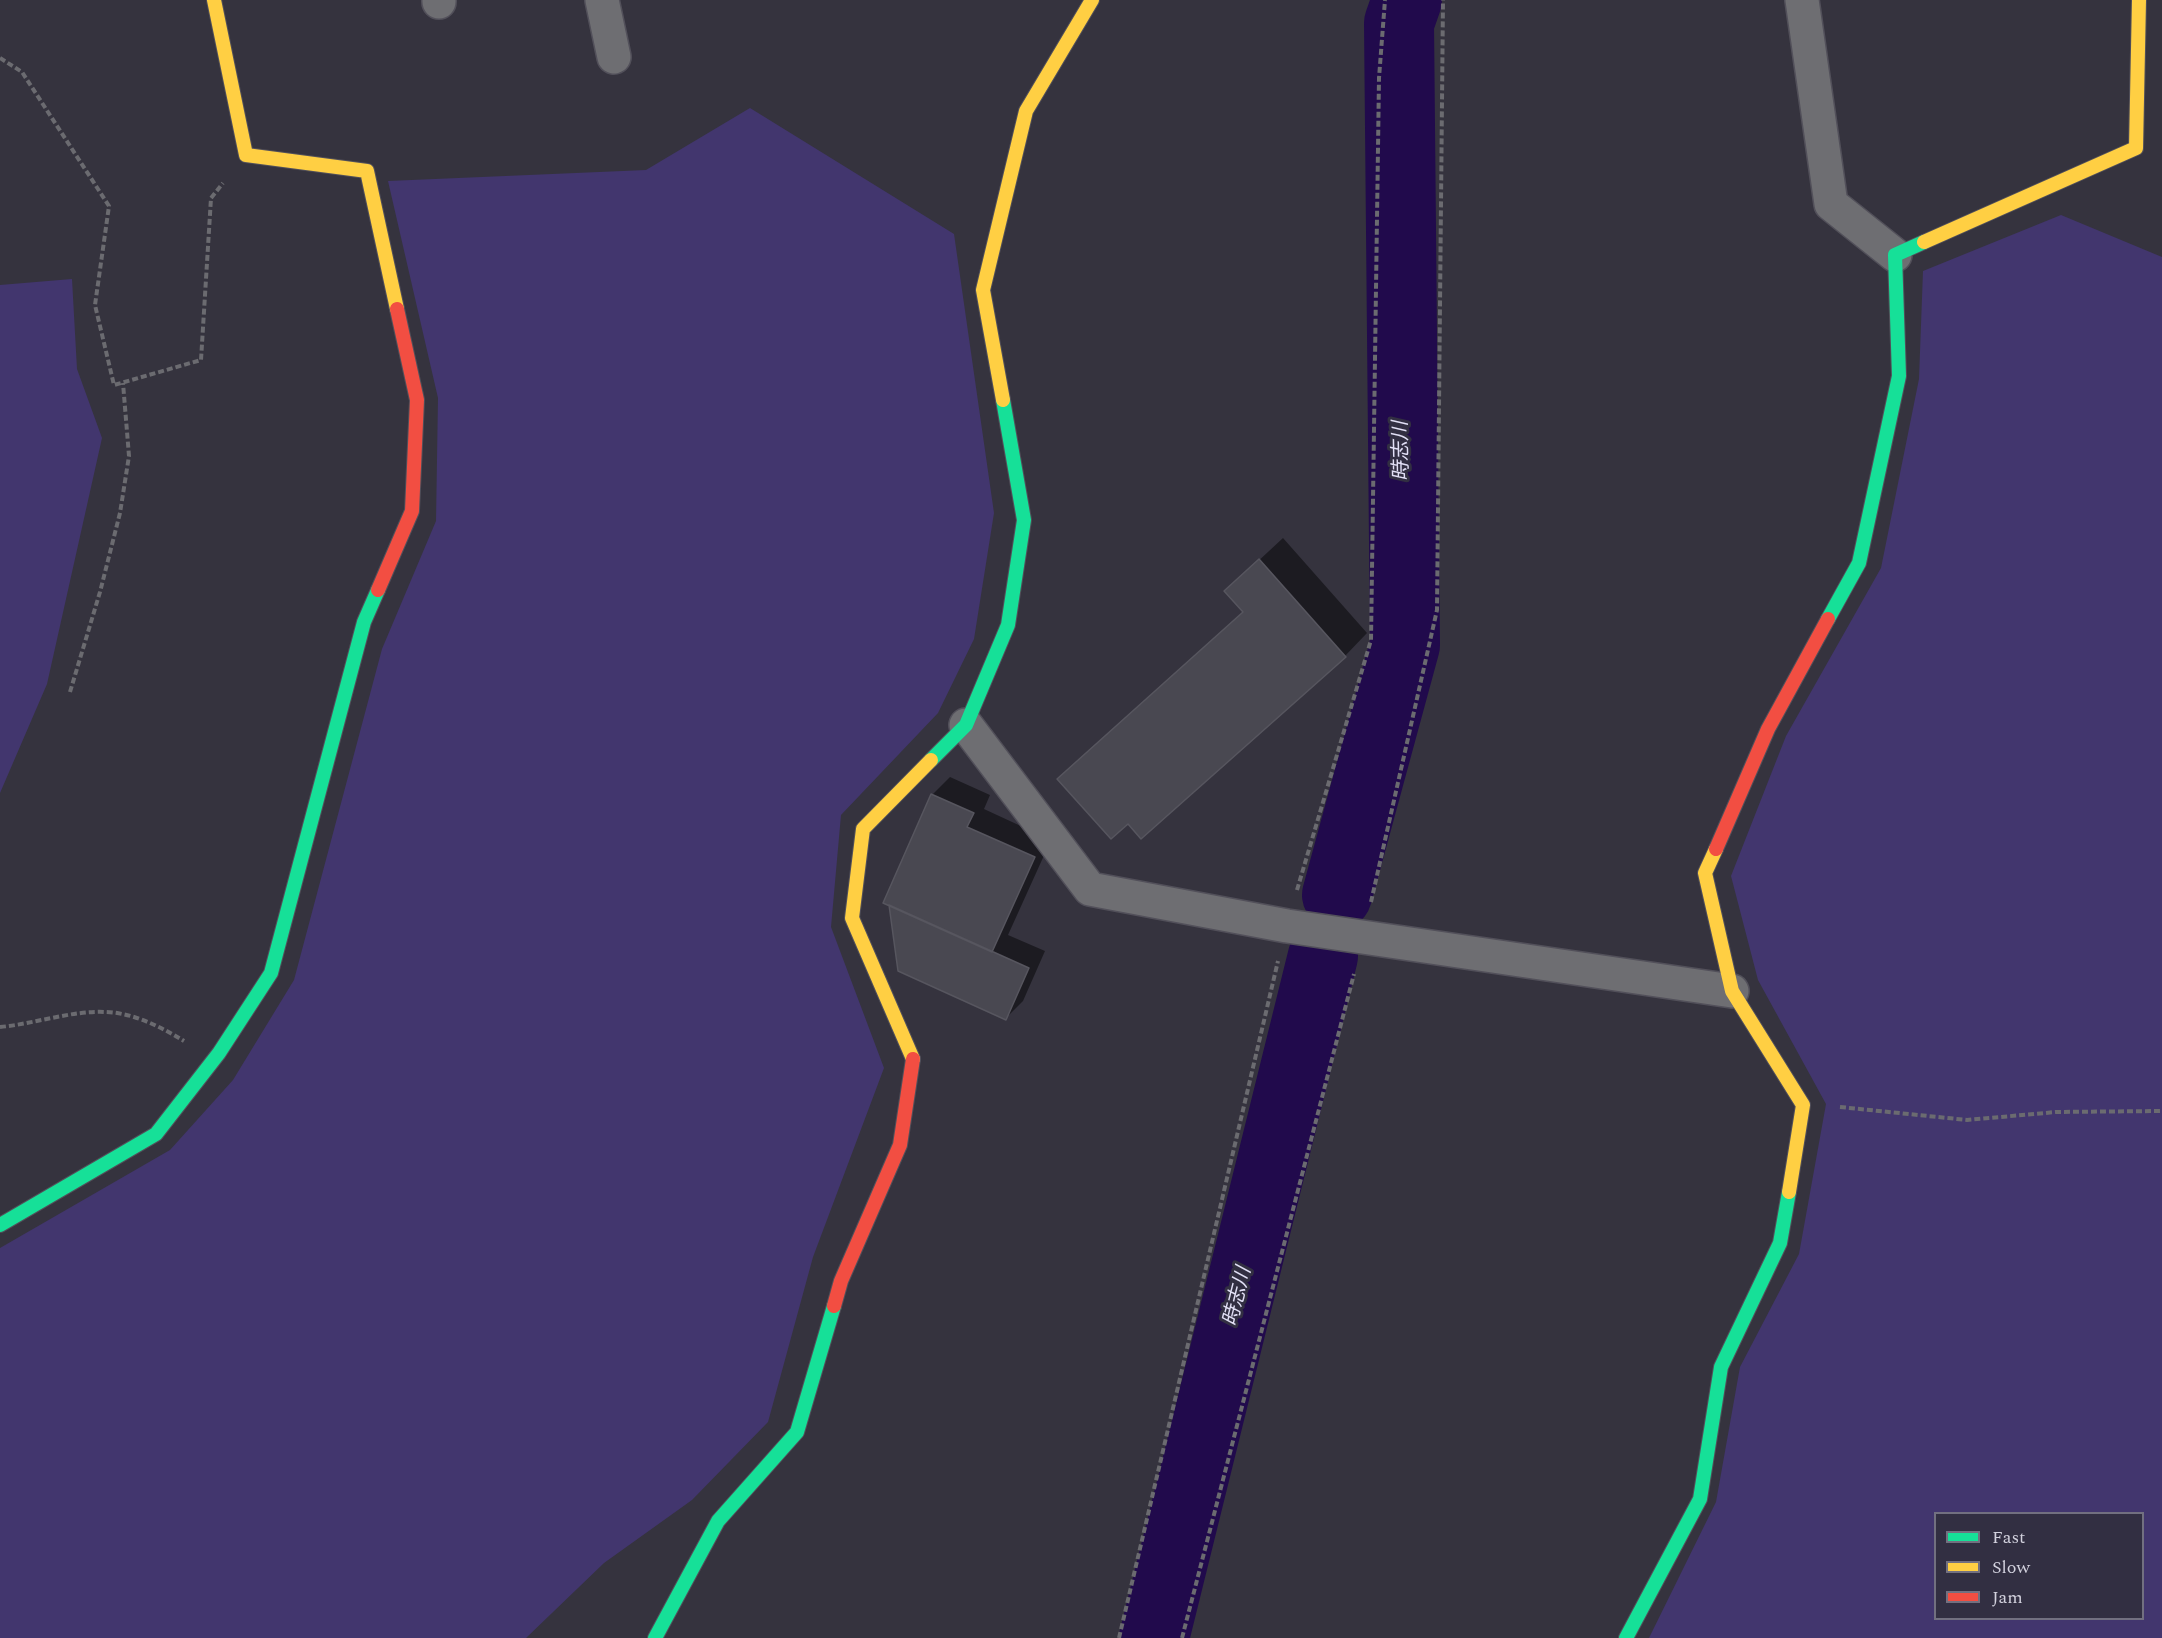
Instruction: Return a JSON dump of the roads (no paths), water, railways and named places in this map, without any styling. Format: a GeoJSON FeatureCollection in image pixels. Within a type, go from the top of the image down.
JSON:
{"type":"FeatureCollection","features":[{"type":"Feature","properties":{"kind":"street"},"geometry":{"type":"LineString","coordinates":[[0,1225],[156,1134],[214,1059],[271,973],[364,622],[412,511],[417,400],[367,171],[246,155],[214,0]]}},
{"type":"Feature","properties":{"kind":"street"},"geometry":{"type":"LineString","coordinates":[[602,0],[614,57]]}},
{"type":"Feature","properties":{"kind":"street"},"geometry":{"type":"LineString","coordinates":[[655,1638],[718,1521],[797,1432],[841,1281],[900,1145],[914,1061],[852,918],[863,829],[966,725],[1008,625],[1024,520],[983,290],[1026,111],[1092,0]]}},
{"type":"Feature","properties":{"kind":"street"},"geometry":{"type":"LineString","coordinates":[[1626,1638],[1700,1499],[1721,1367],[1780,1243],[1803,1104],[1732,991],[1705,873],[1768,729],[1859,563],[1899,376],[1895,255],[1831,204],[1802,0]]}},
{"type":"Feature","properties":{"kind":"street"},"geometry":{"type":"LineString","coordinates":[[1895,255],[2136,148],[2139,0]]}},
{"type":"Feature","properties":{"kind":"street"},"geometry":{"type":"LineString","coordinates":[[966,725],[1090,889],[1287,926],[1732,991]]}},
{"type":"Feature","properties":{"kind":"waterway","name":"時志川"},"geometry":{"type":"LineString","coordinates":[[1337,895],[1405,645],[1399,23],[1407,0]]}},
{"type":"Feature","properties":{"kind":"waterway","name":"時志川"},"geometry":{"type":"LineString","coordinates":[[1154,1638],[1323,956]]}}]}
